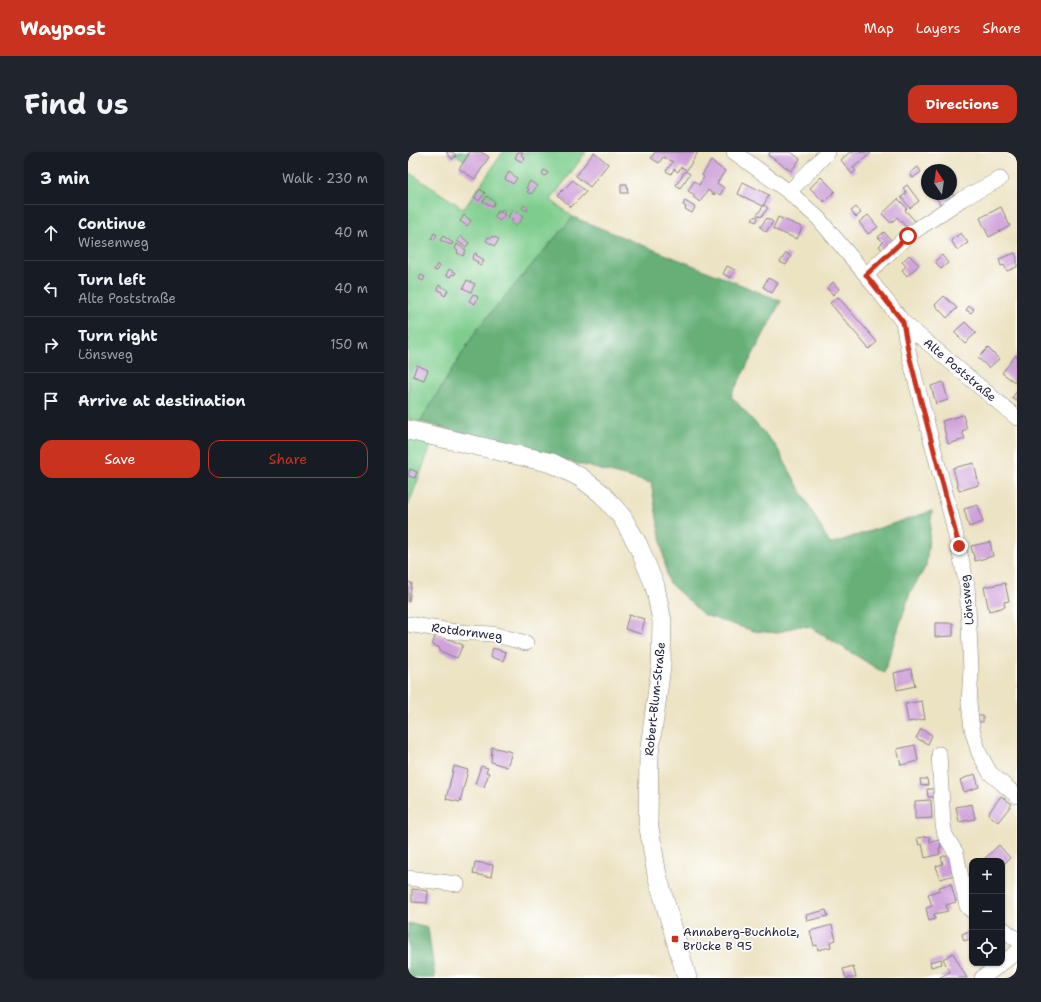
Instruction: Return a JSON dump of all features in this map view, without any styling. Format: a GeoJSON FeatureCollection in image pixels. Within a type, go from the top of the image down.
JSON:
{"type":"FeatureCollection","features":[{"type":"Feature","properties":{"kind":"main road","name":"Robert-Blum-Straße"},"geometry":{"type":"LineString","coordinates":[[408,430],[552,463],[580,477],[602,494],[622,517],[638,544],[656,586],[662,621],[661,667],[649,754],[648,822],[657,875],[687,978]]}},
{"type":"Feature","properties":{"kind":"street","name":"Alte Poststraße"},"geometry":{"type":"LineString","coordinates":[[734,152],[789,192],[818,218],[903,322],[1017,418]]}},
{"type":"Feature","properties":{"kind":"street"},"geometry":{"type":"LineString","coordinates":[[789,192],[828,152]]}},
{"type":"Feature","properties":{"kind":"street"},"geometry":{"type":"LineString","coordinates":[[866,275],[908,236],[962,199],[1000,179]]}},
{"type":"Feature","properties":{"kind":"street","name":"Lönsweg"},"geometry":{"type":"LineString","coordinates":[[903,322],[911,361],[954,526],[967,585],[972,729],[979,753],[990,773],[1017,796]]}},
{"type":"Feature","properties":{"kind":"street","name":"Rotdornweg"},"geometry":{"type":"LineString","coordinates":[[408,624],[456,632],[492,634],[526,643]]}},
{"type":"Feature","properties":{"kind":"street"},"geometry":{"type":"LineString","coordinates":[[939,754],[945,835],[956,853],[967,906],[969,908]]}},
{"type":"Feature","properties":{"kind":"street"},"geometry":{"type":"LineString","coordinates":[[408,878],[457,884]]}},
{"type":"Feature","properties":{"kind":"street"},"geometry":{"type":"LineString","coordinates":[[1004,930],[1017,940]]}},
{"type":"Feature","properties":{"kind":"street"},"geometry":{"type":"LineString","coordinates":[[982,978],[1017,952]]}},
{"type":"Feature","properties":{"kind":"green space"},"geometry":{"type":"Polygon","coordinates":[[[452,152],[470,152],[464,160],[452,152]]]}},
{"type":"Feature","properties":{"kind":"green space"},"geometry":{"type":"Polygon","coordinates":[[[503,152],[586,152],[551,200],[573,217],[478,328],[420,422],[408,419],[408,172],[464,209],[503,152]]]}},
{"type":"Feature","properties":{"kind":"green space"},"geometry":{"type":"Polygon","coordinates":[[[573,217],[781,301],[731,396],[776,446],[830,544],[932,511],[926,566],[910,593],[884,673],[810,627],[798,626],[777,633],[754,631],[704,615],[668,582],[651,483],[420,422],[478,328],[573,217]]]}},
{"type":"Feature","properties":{"kind":"green space"},"geometry":{"type":"Polygon","coordinates":[[[408,438],[432,443],[408,506],[408,438]]]}},
{"type":"Feature","properties":{"kind":"green space"},"geometry":{"type":"Polygon","coordinates":[[[408,923],[428,928],[435,978],[408,978],[408,923]]]}},
{"type":"Feature","properties":{"kind":"building"},"geometry":{"type":"Polygon","coordinates":[[[446,152],[453,152],[456,156],[452,159],[446,152]]]}},
{"type":"Feature","properties":{"kind":"building"},"geometry":{"type":"Polygon","coordinates":[[[470,152],[481,152],[489,157],[475,179],[459,169],[470,152]]]}},
{"type":"Feature","properties":{"kind":"building"},"geometry":{"type":"Polygon","coordinates":[[[518,152],[523,152],[521,155],[525,158],[522,162],[515,158],[518,152]]]}},
{"type":"Feature","properties":{"kind":"building"},"geometry":{"type":"Polygon","coordinates":[[[594,152],[608,164],[590,187],[576,176],[594,152]]]}},
{"type":"Feature","properties":{"kind":"building"},"geometry":{"type":"Polygon","coordinates":[[[655,152],[698,152],[687,170],[681,167],[678,172],[674,169],[671,174],[666,171],[673,162],[663,157],[659,163],[651,158],[655,152]]]}},
{"type":"Feature","properties":{"kind":"building"},"geometry":{"type":"Polygon","coordinates":[[[770,152],[791,152],[800,159],[791,171],[768,155],[770,152]]]}},
{"type":"Feature","properties":{"kind":"building"},"geometry":{"type":"Polygon","coordinates":[[[850,152],[871,153],[853,168],[856,171],[852,174],[841,160],[850,152]]]}},
{"type":"Feature","properties":{"kind":"building"},"geometry":{"type":"Polygon","coordinates":[[[711,161],[725,171],[717,183],[724,188],[720,195],[716,192],[714,195],[708,190],[700,202],[693,197],[695,195],[688,191],[694,181],[699,185],[704,177],[702,175],[711,161]]]}},
{"type":"Feature","properties":{"kind":"building"},"geometry":{"type":"Polygon","coordinates":[[[918,167],[921,172],[913,178],[910,173],[918,167]]]}},
{"type":"Feature","properties":{"kind":"building"},"geometry":{"type":"Polygon","coordinates":[[[544,170],[548,173],[545,176],[542,174],[544,170]]]}},
{"type":"Feature","properties":{"kind":"building"},"geometry":{"type":"Polygon","coordinates":[[[685,171],[690,174],[680,188],[676,185],[685,171]]]}},
{"type":"Feature","properties":{"kind":"building"},"geometry":{"type":"Polygon","coordinates":[[[509,172],[517,178],[513,184],[505,179],[509,172]]]}},
{"type":"Feature","properties":{"kind":"building"},"geometry":{"type":"Polygon","coordinates":[[[821,177],[835,191],[824,202],[810,188],[821,177]]]}},
{"type":"Feature","properties":{"kind":"building"},"geometry":{"type":"Polygon","coordinates":[[[573,180],[586,192],[571,207],[558,195],[573,180]]]}},
{"type":"Feature","properties":{"kind":"building"},"geometry":{"type":"Polygon","coordinates":[[[530,181],[537,186],[531,194],[527,192],[529,190],[526,188],[530,181]]]}},
{"type":"Feature","properties":{"kind":"building"},"geometry":{"type":"Polygon","coordinates":[[[743,182],[769,195],[763,206],[738,194],[743,182]]]}},
{"type":"Feature","properties":{"kind":"building"},"geometry":{"type":"Polygon","coordinates":[[[621,184],[627,184],[628,193],[621,193],[621,184]]]}},
{"type":"Feature","properties":{"kind":"building"},"geometry":{"type":"Polygon","coordinates":[[[907,185],[919,201],[910,208],[901,197],[907,193],[903,188],[907,185]]]}},
{"type":"Feature","properties":{"kind":"building"},"geometry":{"type":"Polygon","coordinates":[[[480,189],[485,193],[479,201],[474,197],[480,189]]]}},
{"type":"Feature","properties":{"kind":"building"},"geometry":{"type":"Polygon","coordinates":[[[487,196],[495,202],[492,207],[483,201],[487,196]]]}},
{"type":"Feature","properties":{"kind":"building"},"geometry":{"type":"Polygon","coordinates":[[[898,199],[907,208],[905,210],[916,222],[908,229],[897,217],[891,223],[882,214],[898,199]]]}},
{"type":"Feature","properties":{"kind":"building"},"geometry":{"type":"Polygon","coordinates":[[[938,200],[949,200],[940,205],[938,200]]]}},
{"type":"Feature","properties":{"kind":"building"},"geometry":{"type":"Polygon","coordinates":[[[685,201],[695,207],[692,213],[685,209],[686,207],[683,205],[685,201]]]}},
{"type":"Feature","properties":{"kind":"building"},"geometry":{"type":"Polygon","coordinates":[[[524,205],[528,208],[527,211],[522,208],[524,205]]]}},
{"type":"Feature","properties":{"kind":"building"},"geometry":{"type":"Polygon","coordinates":[[[764,205],[768,208],[761,217],[757,215],[764,205]]]}},
{"type":"Feature","properties":{"kind":"building"},"geometry":{"type":"Polygon","coordinates":[[[856,207],[861,213],[856,217],[851,211],[856,207]]]}},
{"type":"Feature","properties":{"kind":"building"},"geometry":{"type":"Polygon","coordinates":[[[1001,207],[1010,226],[989,237],[980,218],[1001,207]]]}},
{"type":"Feature","properties":{"kind":"building"},"geometry":{"type":"Polygon","coordinates":[[[502,209],[505,211],[503,214],[505,215],[500,221],[494,217],[498,211],[502,213],[500,211],[502,209]]]}},
{"type":"Feature","properties":{"kind":"building"},"geometry":{"type":"Polygon","coordinates":[[[513,210],[523,217],[516,226],[511,223],[513,220],[508,217],[513,210]]]}},
{"type":"Feature","properties":{"kind":"building"},"geometry":{"type":"Polygon","coordinates":[[[464,215],[471,221],[467,226],[460,221],[464,215]]]}},
{"type":"Feature","properties":{"kind":"building"},"geometry":{"type":"Polygon","coordinates":[[[868,215],[878,227],[868,234],[859,222],[868,215]]]}},
{"type":"Feature","properties":{"kind":"building"},"geometry":{"type":"Polygon","coordinates":[[[755,216],[758,218],[756,222],[752,220],[755,216]]]}},
{"type":"Feature","properties":{"kind":"building"},"geometry":{"type":"Polygon","coordinates":[[[778,217],[802,227],[797,239],[773,229],[778,217]]]}},
{"type":"Feature","properties":{"kind":"building"},"geometry":{"type":"Polygon","coordinates":[[[767,218],[773,222],[766,232],[760,227],[767,218]]]}},
{"type":"Feature","properties":{"kind":"building"},"geometry":{"type":"Polygon","coordinates":[[[884,232],[892,241],[882,250],[879,246],[883,242],[878,237],[884,232]]]}},
{"type":"Feature","properties":{"kind":"building"},"geometry":{"type":"Polygon","coordinates":[[[434,233],[437,235],[434,240],[431,239],[434,233]]]}},
{"type":"Feature","properties":{"kind":"building"},"geometry":{"type":"Polygon","coordinates":[[[961,233],[968,243],[957,250],[951,240],[961,233]]]}},
{"type":"Feature","properties":{"kind":"building"},"geometry":{"type":"Polygon","coordinates":[[[443,236],[453,243],[451,245],[440,240],[443,236]]]}},
{"type":"Feature","properties":{"kind":"building"},"geometry":{"type":"Polygon","coordinates":[[[461,236],[469,243],[466,247],[457,241],[461,236]]]}},
{"type":"Feature","properties":{"kind":"building"},"geometry":{"type":"Polygon","coordinates":[[[492,236],[499,239],[495,246],[486,241],[488,237],[491,238],[492,236]]]}},
{"type":"Feature","properties":{"kind":"building"},"geometry":{"type":"Polygon","coordinates":[[[457,244],[466,250],[463,256],[457,253],[458,251],[455,249],[457,244]]]}},
{"type":"Feature","properties":{"kind":"building"},"geometry":{"type":"Polygon","coordinates":[[[475,253],[484,260],[481,266],[477,264],[478,262],[472,259],[475,253]]]}},
{"type":"Feature","properties":{"kind":"building"},"geometry":{"type":"Polygon","coordinates":[[[786,253],[791,256],[786,265],[780,262],[786,253]]]}},
{"type":"Feature","properties":{"kind":"building"},"geometry":{"type":"Polygon","coordinates":[[[1015,253],[1017,257],[1017,267],[1007,271],[1004,265],[1001,266],[999,259],[1015,253]]]}},
{"type":"Feature","properties":{"kind":"building"},"geometry":{"type":"Polygon","coordinates":[[[909,255],[919,265],[907,276],[902,270],[906,266],[902,262],[909,255]]]}},
{"type":"Feature","properties":{"kind":"building"},"geometry":{"type":"Polygon","coordinates":[[[942,255],[948,263],[941,269],[935,261],[942,255]]]}},
{"type":"Feature","properties":{"kind":"building"},"geometry":{"type":"Polygon","coordinates":[[[437,264],[440,266],[437,271],[434,270],[437,264]]]}},
{"type":"Feature","properties":{"kind":"building"},"geometry":{"type":"Polygon","coordinates":[[[727,266],[735,270],[731,278],[723,274],[727,266]]]}},
{"type":"Feature","properties":{"kind":"building"},"geometry":{"type":"Polygon","coordinates":[[[449,269],[456,273],[454,275],[452,274],[450,277],[446,275],[449,269]]]}},
{"type":"Feature","properties":{"kind":"building"},"geometry":{"type":"Polygon","coordinates":[[[421,275],[425,277],[423,281],[419,279],[421,275]]]}},
{"type":"Feature","properties":{"kind":"building"},"geometry":{"type":"Polygon","coordinates":[[[768,278],[778,283],[772,293],[763,287],[768,278]]]}},
{"type":"Feature","properties":{"kind":"building"},"geometry":{"type":"Polygon","coordinates":[[[467,280],[475,284],[471,292],[463,288],[467,280]]]}},
{"type":"Feature","properties":{"kind":"building"},"geometry":{"type":"Polygon","coordinates":[[[833,282],[839,289],[833,295],[827,288],[833,282]]]}},
{"type":"Feature","properties":{"kind":"building"},"geometry":{"type":"Polygon","coordinates":[[[439,285],[448,290],[445,296],[437,289],[439,285]]]}},
{"type":"Feature","properties":{"kind":"building"},"geometry":{"type":"Polygon","coordinates":[[[473,294],[478,297],[475,304],[469,301],[473,294]]]}},
{"type":"Feature","properties":{"kind":"building"},"geometry":{"type":"Polygon","coordinates":[[[944,296],[957,308],[947,318],[935,305],[944,296]]]}},
{"type":"Feature","properties":{"kind":"building"},"geometry":{"type":"Polygon","coordinates":[[[838,297],[877,342],[869,349],[830,303],[838,297]]]}},
{"type":"Feature","properties":{"kind":"building"},"geometry":{"type":"Polygon","coordinates":[[[969,306],[974,309],[971,313],[966,310],[969,306]]]}},
{"type":"Feature","properties":{"kind":"building"},"geometry":{"type":"Polygon","coordinates":[[[965,322],[976,333],[965,343],[954,332],[965,322]]]}},
{"type":"Feature","properties":{"kind":"building"},"geometry":{"type":"Polygon","coordinates":[[[988,348],[999,359],[989,368],[978,358],[988,348]]]}},
{"type":"Feature","properties":{"kind":"building"},"geometry":{"type":"Polygon","coordinates":[[[1016,355],[1017,356],[1016,383],[1002,373],[1016,355]]]}},
{"type":"Feature","properties":{"kind":"building"},"geometry":{"type":"Polygon","coordinates":[[[417,365],[428,370],[424,380],[413,376],[417,365]]]}},
{"type":"Feature","properties":{"kind":"building"},"geometry":{"type":"Polygon","coordinates":[[[943,382],[948,400],[936,404],[931,386],[943,382]]]}},
{"type":"Feature","properties":{"kind":"building"},"geometry":{"type":"Polygon","coordinates":[[[1017,391],[1017,401],[1012,398],[1017,391]]]}},
{"type":"Feature","properties":{"kind":"building"},"geometry":{"type":"Polygon","coordinates":[[[963,415],[967,429],[962,431],[965,439],[948,444],[942,421],[963,415]]]}},
{"type":"Feature","properties":{"kind":"building"},"geometry":{"type":"Polygon","coordinates":[[[974,463],[979,485],[959,491],[953,468],[974,463]]]}},
{"type":"Feature","properties":{"kind":"building"},"geometry":{"type":"Polygon","coordinates":[[[410,469],[417,472],[415,478],[408,476],[410,469]]]}},
{"type":"Feature","properties":{"kind":"building"},"geometry":{"type":"Polygon","coordinates":[[[978,505],[983,522],[969,527],[964,509],[978,505]]]}},
{"type":"Feature","properties":{"kind":"building"},"geometry":{"type":"Polygon","coordinates":[[[990,542],[993,556],[975,561],[971,546],[990,542]]]}},
{"type":"Feature","properties":{"kind":"building"},"geometry":{"type":"Polygon","coordinates":[[[408,582],[412,583],[409,602],[408,602],[408,582]]]}},
{"type":"Feature","properties":{"kind":"building"},"geometry":{"type":"Polygon","coordinates":[[[1005,583],[1009,601],[1004,602],[1005,607],[989,611],[984,587],[1005,583]]]}},
{"type":"Feature","properties":{"kind":"building"},"geometry":{"type":"Polygon","coordinates":[[[629,615],[645,619],[641,634],[625,629],[629,615]]]}},
{"type":"Feature","properties":{"kind":"building"},"geometry":{"type":"Polygon","coordinates":[[[935,623],[953,623],[953,636],[935,637],[935,623]]]}},
{"type":"Feature","properties":{"kind":"building"},"geometry":{"type":"Polygon","coordinates":[[[436,634],[463,645],[457,658],[439,651],[440,648],[432,645],[436,634]]]}},
{"type":"Feature","properties":{"kind":"building"},"geometry":{"type":"Polygon","coordinates":[[[493,648],[506,652],[503,661],[490,657],[493,648]]]}},
{"type":"Feature","properties":{"kind":"building"},"geometry":{"type":"Polygon","coordinates":[[[911,669],[915,686],[897,690],[894,673],[911,669]]]}},
{"type":"Feature","properties":{"kind":"building"},"geometry":{"type":"Polygon","coordinates":[[[922,701],[925,719],[908,722],[905,704],[922,701]]]}},
{"type":"Feature","properties":{"kind":"building"},"geometry":{"type":"Polygon","coordinates":[[[975,716],[983,716],[983,722],[975,722],[975,716]]]}},
{"type":"Feature","properties":{"kind":"building"},"geometry":{"type":"Polygon","coordinates":[[[921,729],[932,735],[928,744],[916,738],[921,729]]]}},
{"type":"Feature","properties":{"kind":"building"},"geometry":{"type":"Polygon","coordinates":[[[915,745],[918,761],[901,765],[897,749],[915,745]]]}},
{"type":"Feature","properties":{"kind":"building"},"geometry":{"type":"Polygon","coordinates":[[[492,747],[512,752],[507,767],[491,762],[492,747]]]}},
{"type":"Feature","properties":{"kind":"building"},"geometry":{"type":"Polygon","coordinates":[[[454,766],[468,770],[460,802],[446,799],[454,766]]]}},
{"type":"Feature","properties":{"kind":"building"},"geometry":{"type":"Polygon","coordinates":[[[481,766],[488,768],[486,772],[489,773],[484,787],[475,784],[481,766]]]}},
{"type":"Feature","properties":{"kind":"building"},"geometry":{"type":"Polygon","coordinates":[[[975,774],[979,787],[964,792],[960,780],[975,774]]]}},
{"type":"Feature","properties":{"kind":"building"},"geometry":{"type":"Polygon","coordinates":[[[920,779],[927,779],[928,785],[921,786],[920,779]]]}},
{"type":"Feature","properties":{"kind":"building"},"geometry":{"type":"Polygon","coordinates":[[[927,789],[936,789],[936,797],[928,797],[927,789]]]}},
{"type":"Feature","properties":{"kind":"building"},"geometry":{"type":"Polygon","coordinates":[[[1001,796],[1012,804],[998,822],[988,814],[1001,796]]]}},
{"type":"Feature","properties":{"kind":"building"},"geometry":{"type":"Polygon","coordinates":[[[931,800],[932,818],[915,819],[915,801],[931,800]]]}},
{"type":"Feature","properties":{"kind":"building"},"geometry":{"type":"Polygon","coordinates":[[[972,804],[975,819],[959,822],[956,807],[972,804]]]}},
{"type":"Feature","properties":{"kind":"building"},"geometry":{"type":"Polygon","coordinates":[[[929,836],[930,842],[940,840],[940,854],[925,858],[922,844],[919,845],[917,838],[929,836]]]}},
{"type":"Feature","properties":{"kind":"building"},"geometry":{"type":"Polygon","coordinates":[[[999,845],[1010,858],[1005,863],[1005,858],[985,858],[999,845]]]}},
{"type":"Feature","properties":{"kind":"building"},"geometry":{"type":"Polygon","coordinates":[[[950,854],[955,875],[940,879],[936,866],[943,864],[941,857],[950,854]]]}},
{"type":"Feature","properties":{"kind":"building"},"geometry":{"type":"Polygon","coordinates":[[[475,862],[493,865],[491,877],[473,874],[475,862]]]}},
{"type":"Feature","properties":{"kind":"building"},"geometry":{"type":"Polygon","coordinates":[[[951,884],[956,902],[946,905],[948,911],[934,914],[935,919],[929,921],[926,908],[932,906],[928,894],[940,890],[939,887],[951,884]]]}},
{"type":"Feature","properties":{"kind":"building"},"geometry":{"type":"Polygon","coordinates":[[[412,889],[428,891],[427,903],[412,902],[412,889]]]}},
{"type":"Feature","properties":{"kind":"building"},"geometry":{"type":"Polygon","coordinates":[[[826,910],[828,916],[807,921],[806,915],[826,910]]]}},
{"type":"Feature","properties":{"kind":"building"},"geometry":{"type":"Polygon","coordinates":[[[832,925],[836,940],[830,942],[831,947],[818,950],[817,945],[814,946],[810,931],[832,925]]]}},
{"type":"Feature","properties":{"kind":"building"},"geometry":{"type":"Polygon","coordinates":[[[969,931],[969,939],[964,941],[962,934],[969,931]]]}},
{"type":"Feature","properties":{"kind":"building"},"geometry":{"type":"Polygon","coordinates":[[[953,953],[967,978],[939,978],[950,972],[943,959],[953,953]]]}},
{"type":"Feature","properties":{"kind":"building"},"geometry":{"type":"Polygon","coordinates":[[[941,959],[942,964],[931,967],[930,962],[941,959]]]}},
{"type":"Feature","properties":{"kind":"building"},"geometry":{"type":"Polygon","coordinates":[[[853,966],[856,978],[846,978],[843,969],[853,966]]]}},
{"type":"Feature","properties":{"kind":"building"},"geometry":{"type":"Polygon","coordinates":[[[1017,973],[1017,978],[1010,978],[1017,973]]]}},
{"type":"Feature","properties":{"kind":"place","name":"Annaberg-Buchholz, Brücke B 95"},"geometry":{"type":"Point","coordinates":[675,939]}},
{"type":"Feature","properties":{"kind":"route"},"geometry":{"type":"LineString","coordinates":[[908,236],[866,275],[903,322],[909,355],[959,546]]}}]}
